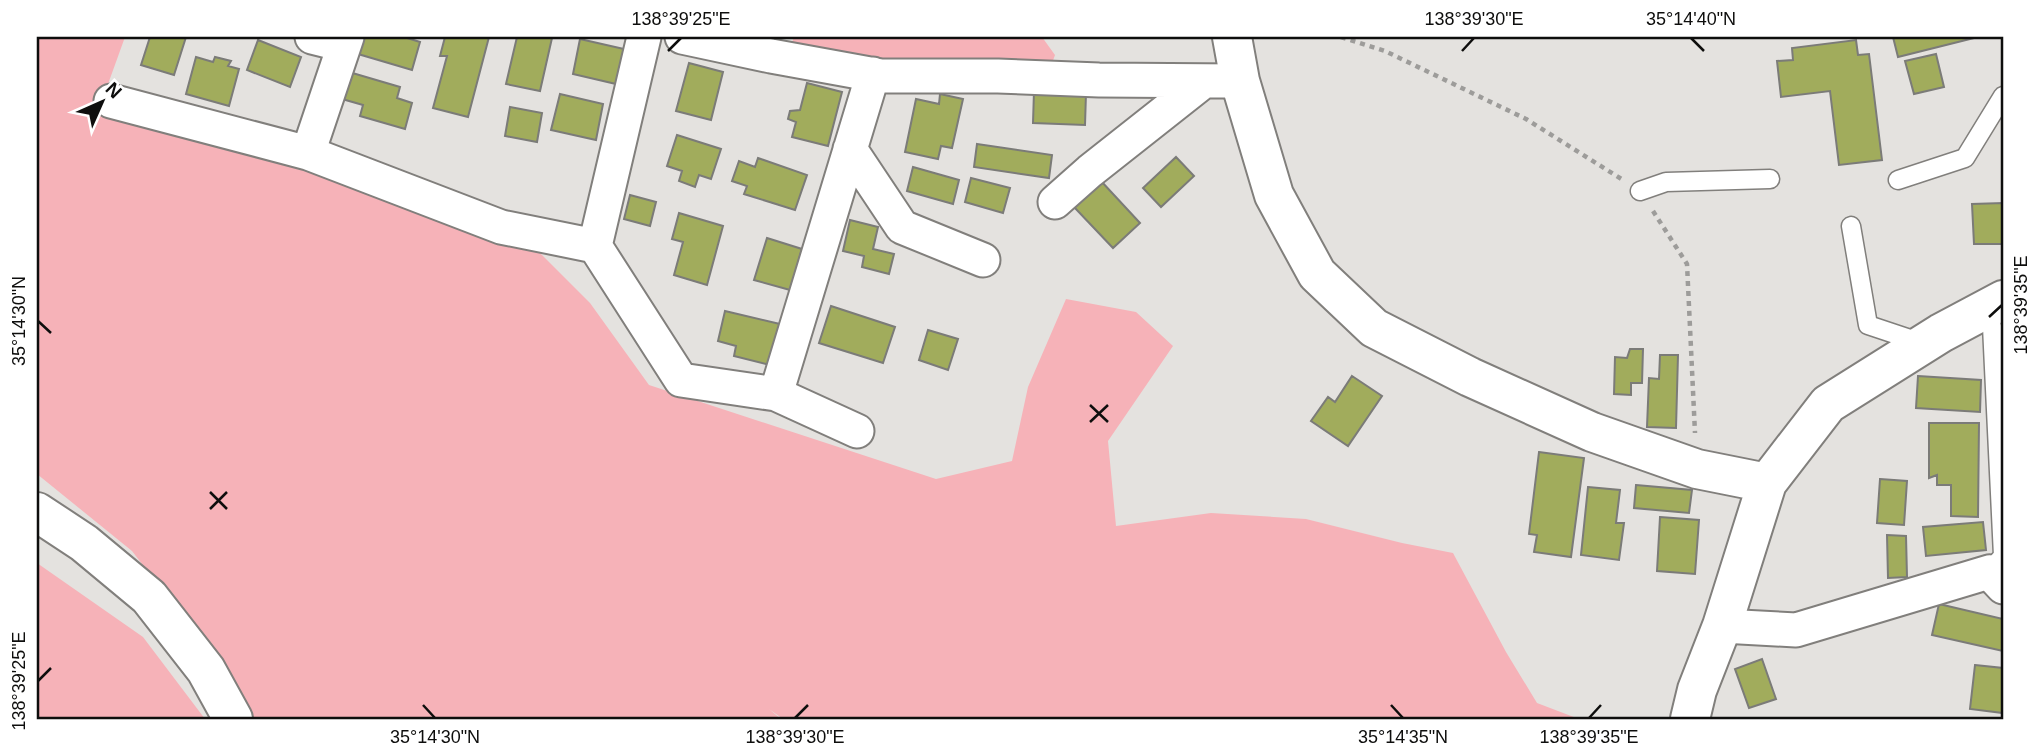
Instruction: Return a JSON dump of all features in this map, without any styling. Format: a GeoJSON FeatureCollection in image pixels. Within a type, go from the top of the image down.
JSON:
{"type":"FeatureCollection","features":[{"type":"Feature","properties":{"kind":"street"},"geometry":{"type":"LineString","coordinates":[[308,153],[345,41],[312,37]]}},
{"type":"Feature","properties":{"kind":"street"},"geometry":{"type":"LineString","coordinates":[[644,37],[596,246],[681,380],[776,394],[857,431]]}},
{"type":"Feature","properties":{"kind":"street"},"geometry":{"type":"LineString","coordinates":[[682,37],[881,76],[1222,81]]}},
{"type":"Feature","properties":{"kind":"street"},"geometry":{"type":"LineString","coordinates":[[1232,37],[1222,81],[1274,195],[1317,274],[1374,328],[1470,377],[1592,432],[1697,469],[1767,484]]}},
{"type":"Feature","properties":{"kind":"street"},"geometry":{"type":"LineString","coordinates":[[776,394],[873,74]]}},
{"type":"Feature","properties":{"kind":"street"},"geometry":{"type":"LineString","coordinates":[[1055,202],[1090,171],[1222,81]]}},
{"type":"Feature","properties":{"kind":"street"},"geometry":{"type":"LineString","coordinates":[[111,101],[308,153],[501,227],[596,246]]}},
{"type":"Feature","properties":{"kind":"street"},"geometry":{"type":"LineString","coordinates":[[850,149],[902,227],[983,260]]}},
{"type":"Feature","properties":{"kind":"street"},"geometry":{"type":"LineString","coordinates":[[1690,719],[1697,690],[1722,626],[1767,484],[1828,404],[1924,344],[1991,319]]}},
{"type":"Feature","properties":{"kind":"street"},"geometry":{"type":"LineString","coordinates":[[37,512],[84,543],[149,597],[206,670],[233,719]]}},
{"type":"Feature","properties":{"kind":"street"},"geometry":{"type":"LineString","coordinates":[[1722,626],[1796,630],[1996,580]]}},
{"type":"Feature","properties":{"kind":"lane"},"geometry":{"type":"LineString","coordinates":[[1898,180],[1965,158],[2003,96]]}},
{"type":"Feature","properties":{"kind":"lane"},"geometry":{"type":"LineString","coordinates":[[1640,191],[1666,182],[1770,179]]}},
{"type":"Feature","properties":{"kind":"lane"},"geometry":{"type":"LineString","coordinates":[[1851,226],[1868,325],[1924,344]]}},
{"type":"Feature","properties":{"kind":"lane"},"geometry":{"type":"LineString","coordinates":[[1991,319],[2003,556],[1996,580]]}},
{"type":"Feature","properties":{"kind":"path"},"geometry":{"type":"LineString","coordinates":[[1341,37],[1385,51],[1526,120],[1640,191],[1687,264],[1697,469]]}},
{"type":"Feature","properties":{"kind":"shaded area"},"geometry":{"type":"Polygon","coordinates":[[[37,37],[125,37],[103,98],[533,246],[590,303],[649,385],[936,479],[1012,461],[1028,387],[1066,299],[1136,312],[1173,346],[1108,441],[1116,526],[1211,513],[1306,519],[1453,553],[1506,652],[1537,703],[1579,719],[783,719],[769,709],[781,719],[248,719],[223,669],[132,551],[37,474],[37,37]]]}},
{"type":"Feature","properties":{"kind":"shaded area"},"geometry":{"type":"Polygon","coordinates":[[[794,37],[1042,37],[1055,55],[1051,66],[895,76],[791,45],[794,37]]]}},
{"type":"Feature","properties":{"kind":"shaded area"},"geometry":{"type":"Polygon","coordinates":[[[37,563],[143,637],[205,719],[37,719],[37,563]]]}},
{"type":"Feature","properties":{"kind":"building"},"geometry":{"type":"Polygon","coordinates":[[[150,37],[186,37],[174,75],[141,65],[150,37]]]}},
{"type":"Feature","properties":{"kind":"building"},"geometry":{"type":"Polygon","coordinates":[[[363,37],[404,37],[420,42],[412,70],[358,54],[363,37]]]}},
{"type":"Feature","properties":{"kind":"building"},"geometry":{"type":"Polygon","coordinates":[[[445,37],[489,37],[468,117],[433,108],[447,56],[440,56],[445,37]]]}},
{"type":"Feature","properties":{"kind":"building"},"geometry":{"type":"Polygon","coordinates":[[[517,37],[552,38],[540,91],[506,84],[517,37]]]}},
{"type":"Feature","properties":{"kind":"building"},"geometry":{"type":"Polygon","coordinates":[[[1893,37],[1978,37],[1898,57],[1893,37]]]}},
{"type":"Feature","properties":{"kind":"building"},"geometry":{"type":"Polygon","coordinates":[[[580,39],[624,49],[616,84],[573,74],[580,39]]]}},
{"type":"Feature","properties":{"kind":"building"},"geometry":{"type":"Polygon","coordinates":[[[258,40],[301,57],[290,87],[247,70],[258,40]]]}},
{"type":"Feature","properties":{"kind":"building"},"geometry":{"type":"Polygon","coordinates":[[[1856,40],[1858,55],[1869,54],[1882,160],[1839,165],[1830,91],[1781,97],[1777,61],[1793,60],[1792,48],[1856,40]]]}},
{"type":"Feature","properties":{"kind":"building"},"geometry":{"type":"Polygon","coordinates":[[[1936,54],[1944,87],[1914,94],[1905,61],[1936,54]]]}},
{"type":"Feature","properties":{"kind":"building"},"geometry":{"type":"Polygon","coordinates":[[[196,57],[213,62],[215,57],[231,61],[228,66],[239,69],[229,106],[186,94],[196,57]]]}},
{"type":"Feature","properties":{"kind":"building"},"geometry":{"type":"Polygon","coordinates":[[[689,63],[723,72],[711,120],[676,111],[689,63]]]}},
{"type":"Feature","properties":{"kind":"building"},"geometry":{"type":"Polygon","coordinates":[[[349,72],[400,87],[397,98],[412,103],[405,129],[360,116],[363,105],[342,99],[349,72]]]}},
{"type":"Feature","properties":{"kind":"building"},"geometry":{"type":"Polygon","coordinates":[[[807,83],[842,92],[828,146],[792,137],[796,122],[788,119],[790,111],[800,110],[807,83]]]}},
{"type":"Feature","properties":{"kind":"building"},"geometry":{"type":"Polygon","coordinates":[[[1034,91],[1086,93],[1085,125],[1033,123],[1034,91]]]}},
{"type":"Feature","properties":{"kind":"building"},"geometry":{"type":"Polygon","coordinates":[[[560,94],[603,104],[596,140],[551,130],[560,94]]]}},
{"type":"Feature","properties":{"kind":"building"},"geometry":{"type":"Polygon","coordinates":[[[940,94],[963,99],[952,148],[941,146],[938,159],[905,152],[916,99],[939,104],[940,94]]]}},
{"type":"Feature","properties":{"kind":"building"},"geometry":{"type":"Polygon","coordinates":[[[510,107],[542,113],[537,142],[505,136],[510,107]]]}},
{"type":"Feature","properties":{"kind":"building"},"geometry":{"type":"Polygon","coordinates":[[[677,135],[721,149],[711,179],[699,175],[695,187],[679,181],[682,171],[667,166],[677,135]]]}},
{"type":"Feature","properties":{"kind":"building"},"geometry":{"type":"Polygon","coordinates":[[[977,144],[1052,155],[1049,178],[974,167],[977,144]]]}},
{"type":"Feature","properties":{"kind":"building"},"geometry":{"type":"Polygon","coordinates":[[[1176,157],[1194,176],[1161,207],[1143,188],[1176,157]]]}},
{"type":"Feature","properties":{"kind":"building"},"geometry":{"type":"Polygon","coordinates":[[[758,158],[807,175],[795,210],[744,194],[747,186],[732,181],[739,161],[755,167],[758,158]]]}},
{"type":"Feature","properties":{"kind":"building"},"geometry":{"type":"Polygon","coordinates":[[[913,167],[959,180],[953,204],[907,191],[913,167]]]}},
{"type":"Feature","properties":{"kind":"building"},"geometry":{"type":"Polygon","coordinates":[[[971,178],[1010,188],[1003,213],[965,202],[971,178]]]}},
{"type":"Feature","properties":{"kind":"building"},"geometry":{"type":"Polygon","coordinates":[[[1101,181],[1140,223],[1113,248],[1074,207],[1101,181]]]}},
{"type":"Feature","properties":{"kind":"building"},"geometry":{"type":"Polygon","coordinates":[[[630,195],[656,202],[650,226],[624,219],[630,195]]]}},
{"type":"Feature","properties":{"kind":"building"},"geometry":{"type":"Polygon","coordinates":[[[2003,203],[2003,255],[2002,244],[1974,244],[1972,204],[2003,203]]]}},
{"type":"Feature","properties":{"kind":"building"},"geometry":{"type":"Polygon","coordinates":[[[679,213],[723,226],[707,285],[674,275],[683,242],[672,239],[679,213]]]}},
{"type":"Feature","properties":{"kind":"building"},"geometry":{"type":"Polygon","coordinates":[[[850,220],[878,227],[873,249],[894,254],[889,274],[862,267],[864,256],[843,251],[850,220]]]}},
{"type":"Feature","properties":{"kind":"building"},"geometry":{"type":"Polygon","coordinates":[[[767,238],[802,249],[790,290],[754,280],[767,238]]]}},
{"type":"Feature","properties":{"kind":"building"},"geometry":{"type":"Polygon","coordinates":[[[831,306],[895,327],[883,363],[819,343],[831,306]]]}},
{"type":"Feature","properties":{"kind":"building"},"geometry":{"type":"Polygon","coordinates":[[[725,311],[780,324],[770,365],[734,356],[736,346],[718,341],[725,311]]]}},
{"type":"Feature","properties":{"kind":"building"},"geometry":{"type":"Polygon","coordinates":[[[928,330],[958,339],[948,370],[919,360],[928,330]]]}},
{"type":"Feature","properties":{"kind":"building"},"geometry":{"type":"Polygon","coordinates":[[[1630,349],[1643,349],[1642,383],[1631,383],[1631,395],[1614,394],[1615,357],[1627,358],[1630,349]]]}},
{"type":"Feature","properties":{"kind":"building"},"geometry":{"type":"Polygon","coordinates":[[[1660,355],[1678,355],[1676,428],[1647,427],[1649,378],[1659,379],[1660,355]]]}},
{"type":"Feature","properties":{"kind":"building"},"geometry":{"type":"Polygon","coordinates":[[[1352,376],[1382,396],[1348,446],[1311,421],[1328,397],[1335,402],[1352,376]]]}},
{"type":"Feature","properties":{"kind":"building"},"geometry":{"type":"Polygon","coordinates":[[[1918,376],[1981,380],[1980,412],[1916,408],[1918,376]]]}},
{"type":"Feature","properties":{"kind":"building"},"geometry":{"type":"Polygon","coordinates":[[[1929,423],[1979,423],[1978,517],[1951,516],[1951,485],[1937,485],[1937,475],[1929,478],[1929,423]]]}},
{"type":"Feature","properties":{"kind":"building"},"geometry":{"type":"Polygon","coordinates":[[[1539,452],[1584,458],[1571,557],[1534,552],[1537,535],[1529,534],[1539,452]]]}},
{"type":"Feature","properties":{"kind":"building"},"geometry":{"type":"Polygon","coordinates":[[[1880,479],[1907,481],[1904,525],[1877,523],[1880,479]]]}},
{"type":"Feature","properties":{"kind":"building"},"geometry":{"type":"Polygon","coordinates":[[[1636,485],[1692,490],[1689,513],[1634,508],[1636,485]]]}},
{"type":"Feature","properties":{"kind":"building"},"geometry":{"type":"Polygon","coordinates":[[[1588,487],[1620,490],[1616,523],[1624,523],[1619,560],[1581,555],[1588,487]]]}},
{"type":"Feature","properties":{"kind":"building"},"geometry":{"type":"Polygon","coordinates":[[[1660,517],[1699,520],[1695,574],[1657,571],[1660,517]]]}},
{"type":"Feature","properties":{"kind":"building"},"geometry":{"type":"Polygon","coordinates":[[[1983,522],[1986,550],[1926,556],[1923,527],[1983,522]]]}},
{"type":"Feature","properties":{"kind":"building"},"geometry":{"type":"Polygon","coordinates":[[[1887,535],[1906,536],[1907,577],[1888,578],[1887,535]]]}},
{"type":"Feature","properties":{"kind":"building"},"geometry":{"type":"Polygon","coordinates":[[[1939,604],[2003,619],[2003,651],[1932,635],[1939,604]]]}},
{"type":"Feature","properties":{"kind":"building"},"geometry":{"type":"Polygon","coordinates":[[[1762,659],[1776,699],[1749,708],[1735,669],[1762,659]]]}},
{"type":"Feature","properties":{"kind":"building"},"geometry":{"type":"Polygon","coordinates":[[[1975,665],[2003,668],[2003,713],[1970,709],[1975,665]]]}}]}
